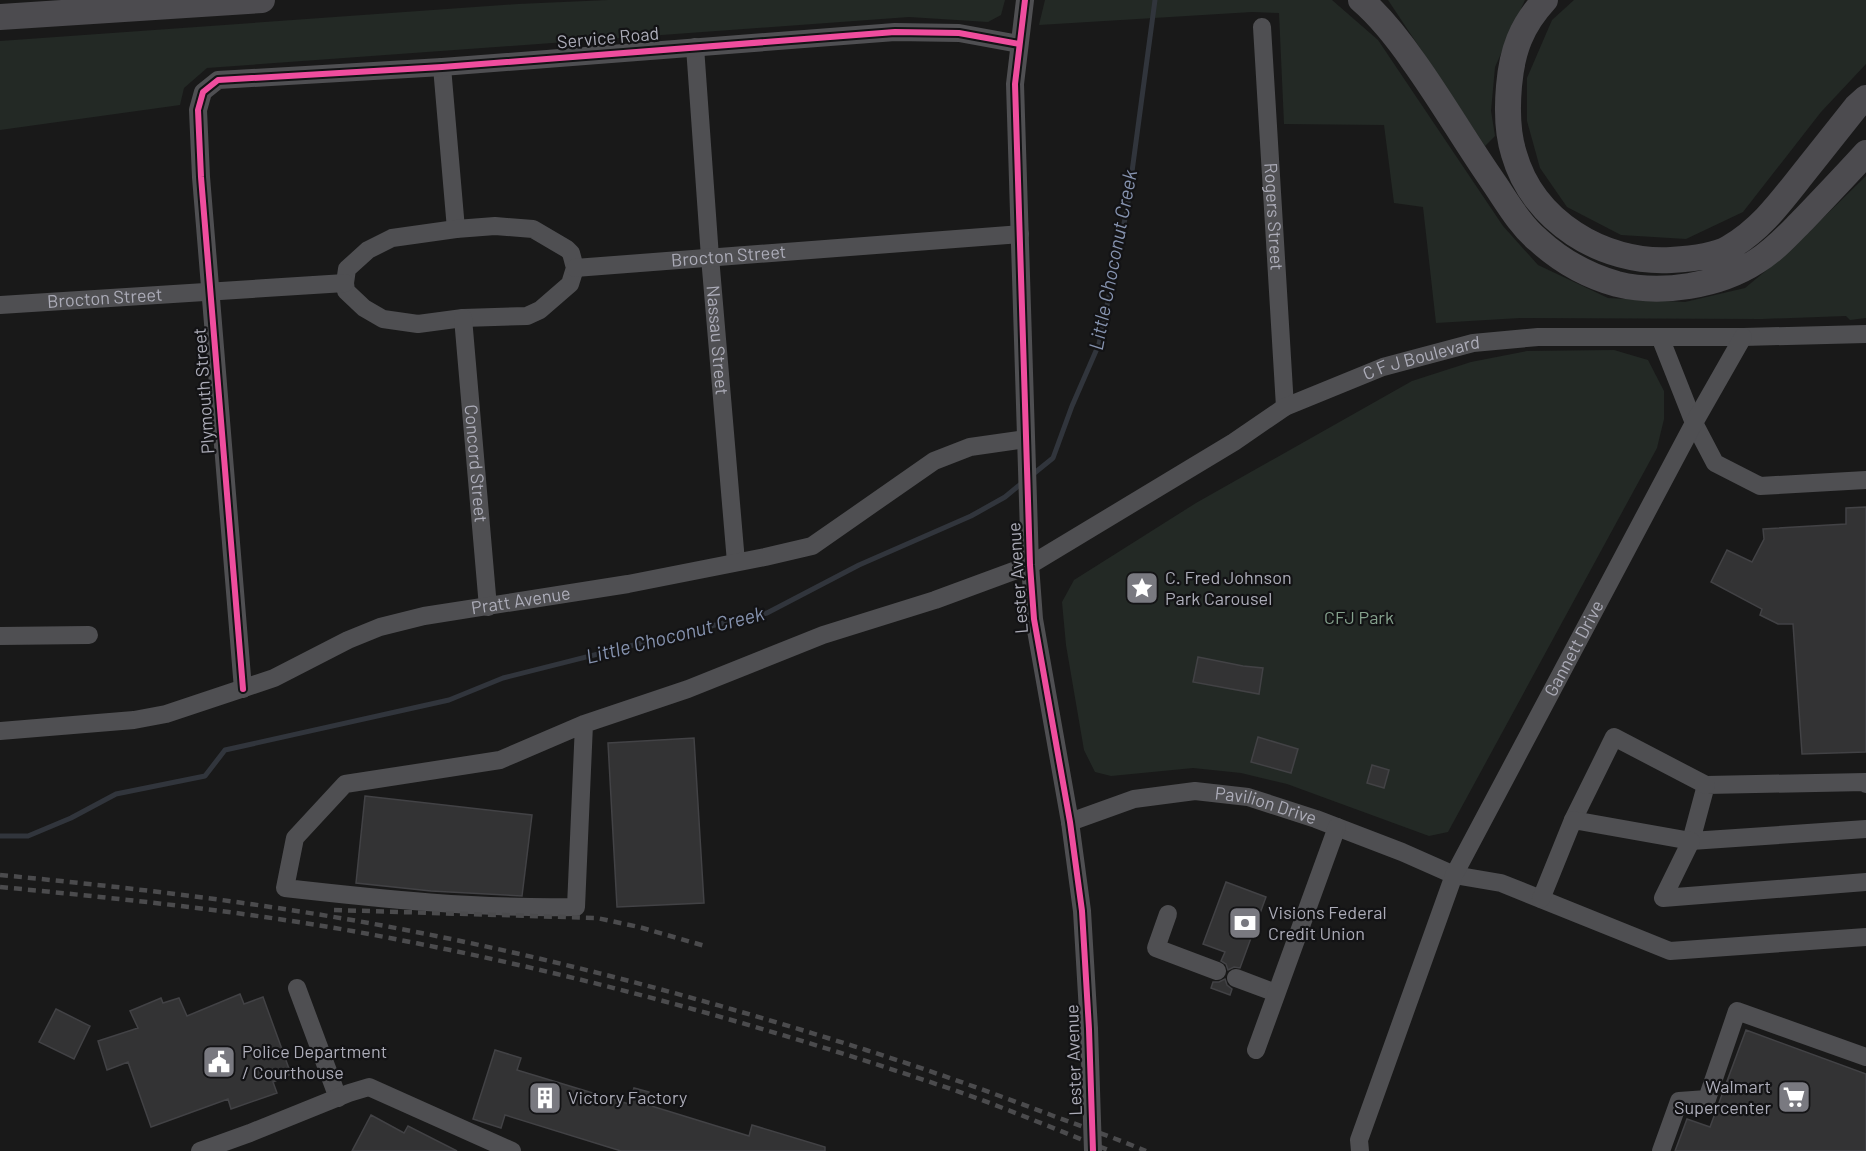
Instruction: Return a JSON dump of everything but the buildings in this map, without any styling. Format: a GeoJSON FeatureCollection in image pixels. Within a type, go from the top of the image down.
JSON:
{"type":"FeatureCollection","features":[{"type":"Feature","properties":{"kind":"highway"},"geometry":{"type":"LineString","coordinates":[[0,17],[262,0]]}},
{"type":"Feature","properties":{"kind":"highway"},"geometry":{"type":"LineString","coordinates":[[1361,0],[1394,34],[1435,90],[1493,181],[1526,227],[1538,240],[1571,264],[1618,284],[1643,288],[1681,287],[1712,282],[1734,274],[1776,247],[1866,153]]}},
{"type":"Feature","properties":{"kind":"highway"},"geometry":{"type":"LineString","coordinates":[[1545,0],[1528,20],[1517,42],[1512,64],[1508,111],[1514,155],[1528,188],[1560,224],[1578,237],[1608,251],[1636,258],[1662,260],[1692,259],[1726,250],[1749,235],[1768,218],[1856,107],[1866,98]]}},
{"type":"Feature","properties":{"kind":"street","name":"Lester Avenue"},"geometry":{"type":"LineString","coordinates":[[1025,0],[1015,84],[1030,565],[1034,619],[1070,822],[1082,911],[1094,1151]]}},
{"type":"Feature","properties":{"kind":"street","name":"Rogers Street"},"geometry":{"type":"LineString","coordinates":[[1262,27],[1285,407]]}},
{"type":"Feature","properties":{"kind":"street","name":"Service Road"},"geometry":{"type":"LineString","coordinates":[[203,92],[218,80],[442,67],[895,32],[959,33],[1019,44]]}},
{"type":"Feature","properties":{"kind":"street","name":"Nassau Street"},"geometry":{"type":"LineString","coordinates":[[695,47],[736,562]]}},
{"type":"Feature","properties":{"kind":"street"},"geometry":{"type":"LineString","coordinates":[[442,67],[456,229]]}},
{"type":"Feature","properties":{"kind":"street","name":"Plymouth Street"},"geometry":{"type":"LineString","coordinates":[[203,92],[198,110],[201,177],[243,689]]}},
{"type":"Feature","properties":{"kind":"street"},"geometry":{"type":"LineString","coordinates":[[495,226],[533,229],[567,249],[571,253],[575,268],[570,284],[540,310],[527,316],[463,318],[418,324],[383,318],[364,308],[346,291],[345,283],[347,269],[368,250],[392,238],[495,226]]}},
{"type":"Feature","properties":{"kind":"street","name":"Brocton Street"},"geometry":{"type":"LineString","coordinates":[[575,268],[1020,234]]}},
{"type":"Feature","properties":{"kind":"street","name":"Brocton Street"},"geometry":{"type":"LineString","coordinates":[[0,306],[345,283]]}},
{"type":"Feature","properties":{"kind":"street","name":"Concord Street"},"geometry":{"type":"LineString","coordinates":[[463,318],[488,607]]}},
{"type":"Feature","properties":{"kind":"street","name":"C F J Boulevard"},"geometry":{"type":"LineString","coordinates":[[584,724],[576,907],[526,908],[421,903],[285,888],[295,838],[345,784],[501,760],[584,724],[688,689],[823,636],[935,600],[1030,565],[1234,442],[1285,407],[1383,367],[1473,343],[1538,337],[1743,337],[1866,334]]}},
{"type":"Feature","properties":{"kind":"street"},"geometry":{"type":"LineString","coordinates":[[1660,337],[1694,423],[1715,463],[1760,486],[1866,480]]}},
{"type":"Feature","properties":{"kind":"street","name":"Gannett Drive"},"geometry":{"type":"LineString","coordinates":[[1360,1151],[1359,1140],[1454,875],[1694,423],[1743,337]]}},
{"type":"Feature","properties":{"kind":"street","name":"Pratt Avenue"},"geometry":{"type":"LineString","coordinates":[[0,731],[134,720],[166,714],[274,678],[348,640],[380,627],[424,616],[628,584],[812,546],[934,462],[970,447],[1026,445]]}},
{"type":"Feature","properties":{"kind":"street"},"geometry":{"type":"LineString","coordinates":[[0,636],[88,634]]}},
{"type":"Feature","properties":{"kind":"street"},"geometry":{"type":"LineString","coordinates":[[1541,899],[1573,819],[1614,737],[1706,785],[1866,782],[1866,784]]}},
{"type":"Feature","properties":{"kind":"street"},"geometry":{"type":"LineString","coordinates":[[1706,785],[1691,841],[1663,898],[1866,882]]}},
{"type":"Feature","properties":{"kind":"street","name":"Pavilion Drive"},"geometry":{"type":"LineString","coordinates":[[1070,822],[1134,799],[1195,791],[1248,797],[1337,827],[1454,875],[1501,883],[1670,951],[1866,937]]}},
{"type":"Feature","properties":{"kind":"street"},"geometry":{"type":"LineString","coordinates":[[1573,819],[1691,841],[1866,829]]}},
{"type":"Feature","properties":{"kind":"street"},"geometry":{"type":"LineString","coordinates":[[1256,1050],[1337,827]]}},
{"type":"Feature","properties":{"kind":"street"},"geometry":{"type":"LineString","coordinates":[[1168,914],[1156,948],[1218,971]]}},
{"type":"Feature","properties":{"kind":"street"},"geometry":{"type":"LineString","coordinates":[[1236,978],[1276,993]]}},
{"type":"Feature","properties":{"kind":"street"},"geometry":{"type":"LineString","coordinates":[[297,988],[338,1098]]}},
{"type":"Feature","properties":{"kind":"street"},"geometry":{"type":"LineString","coordinates":[[1661,1151],[1679,1101],[1707,1099],[1737,1011],[1866,1057]]}},
{"type":"Feature","properties":{"kind":"street"},"geometry":{"type":"LineString","coordinates":[[200,1151],[369,1087],[510,1151]]}},
{"type":"Feature","properties":{"kind":"green space"},"geometry":{"type":"Polygon","coordinates":[[[608,0],[1005,0],[1001,15],[988,22],[909,17],[207,68],[184,88],[180,105],[0,130],[0,41],[518,4],[608,0]]]}},
{"type":"Feature","properties":{"kind":"green space"},"geometry":{"type":"Polygon","coordinates":[[[1045,0],[1332,0],[1378,40],[1503,226],[1538,265],[1608,298],[1685,302],[1745,288],[1786,254],[1866,176],[1866,318],[1850,320],[1846,316],[1762,319],[1520,318],[1436,323],[1423,207],[1394,203],[1384,125],[1284,124],[1279,13],[1252,12],[1039,25],[1045,0]]]}},
{"type":"Feature","properties":{"kind":"green space"},"geometry":{"type":"Polygon","coordinates":[[[1388,0],[1525,0],[1495,67],[1491,111],[1495,136],[1485,146],[1388,0]]]}},
{"type":"Feature","properties":{"kind":"green space"},"geometry":{"type":"Polygon","coordinates":[[[1574,0],[1866,0],[1866,64],[1821,112],[1743,212],[1686,239],[1621,235],[1567,207],[1540,168],[1527,121],[1527,78],[1552,20],[1574,0]]]}},
{"type":"Feature","properties":{"kind":"green space","name":"CFJ Park"},"geometry":{"type":"Polygon","coordinates":[[[1614,350],[1648,360],[1664,391],[1664,419],[1657,448],[1448,832],[1429,836],[1287,784],[1241,773],[1193,768],[1111,776],[1095,772],[1084,750],[1066,645],[1062,602],[1074,580],[1196,503],[1412,381],[1471,362],[1527,351],[1614,350]]]}},
{"type":"Feature","properties":{"kind":"waterway","name":"Little Choconut Creek"},"geometry":{"type":"LineString","coordinates":[[1032,475],[1053,458],[1072,406],[1099,344],[1127,209],[1155,0]]}},
{"type":"Feature","properties":{"kind":"waterway","name":"Little Choconut Creek"},"geometry":{"type":"LineString","coordinates":[[0,836],[28,836],[71,818],[116,794],[205,776],[225,750],[449,700],[503,678],[767,613],[859,565],[971,516],[1005,497],[1022,483]]}},
{"type":"Feature","properties":{"kind":"railway"},"geometry":{"type":"LineString","coordinates":[[0,875],[153,891],[305,912],[406,930],[580,968],[752,1015],[890,1058],[1146,1151]]}},
{"type":"Feature","properties":{"kind":"railway"},"geometry":{"type":"LineString","coordinates":[[0,887],[254,915],[355,931],[540,970],[674,1004],[873,1063],[982,1100],[1111,1151]]}},
{"type":"Feature","properties":{"kind":"railway"},"geometry":{"type":"LineString","coordinates":[[334,910],[597,918],[639,927],[705,946]]}},
{"type":"Feature","properties":{"kind":"cycle path"},"geometry":{"type":"LineString","coordinates":[[1025,0],[1015,84],[1030,565],[1034,619],[1070,822],[1082,911],[1093,1151]]}},
{"type":"Feature","properties":{"kind":"cycle path"},"geometry":{"type":"LineString","coordinates":[[243,689],[201,177],[198,110],[203,92],[218,80],[442,67],[895,32],[959,33],[1019,44]]}},
{"type":"Feature","properties":{"kind":"place","name":"C. Fred Johnson Park Carousel"},"geometry":{"type":"Point","coordinates":[1142,588]}},
{"type":"Feature","properties":{"kind":"place","name":"Visions Federal Credit Union"},"geometry":{"type":"Point","coordinates":[1245,923]}},
{"type":"Feature","properties":{"kind":"place","name":"Police Department / Courthouse"},"geometry":{"type":"Point","coordinates":[219,1062]}},
{"type":"Feature","properties":{"kind":"place","name":"Walmart Supercenter"},"geometry":{"type":"Point","coordinates":[1794,1097]}},
{"type":"Feature","properties":{"kind":"place","name":"Victory Factory"},"geometry":{"type":"Point","coordinates":[545,1098]}}]}
